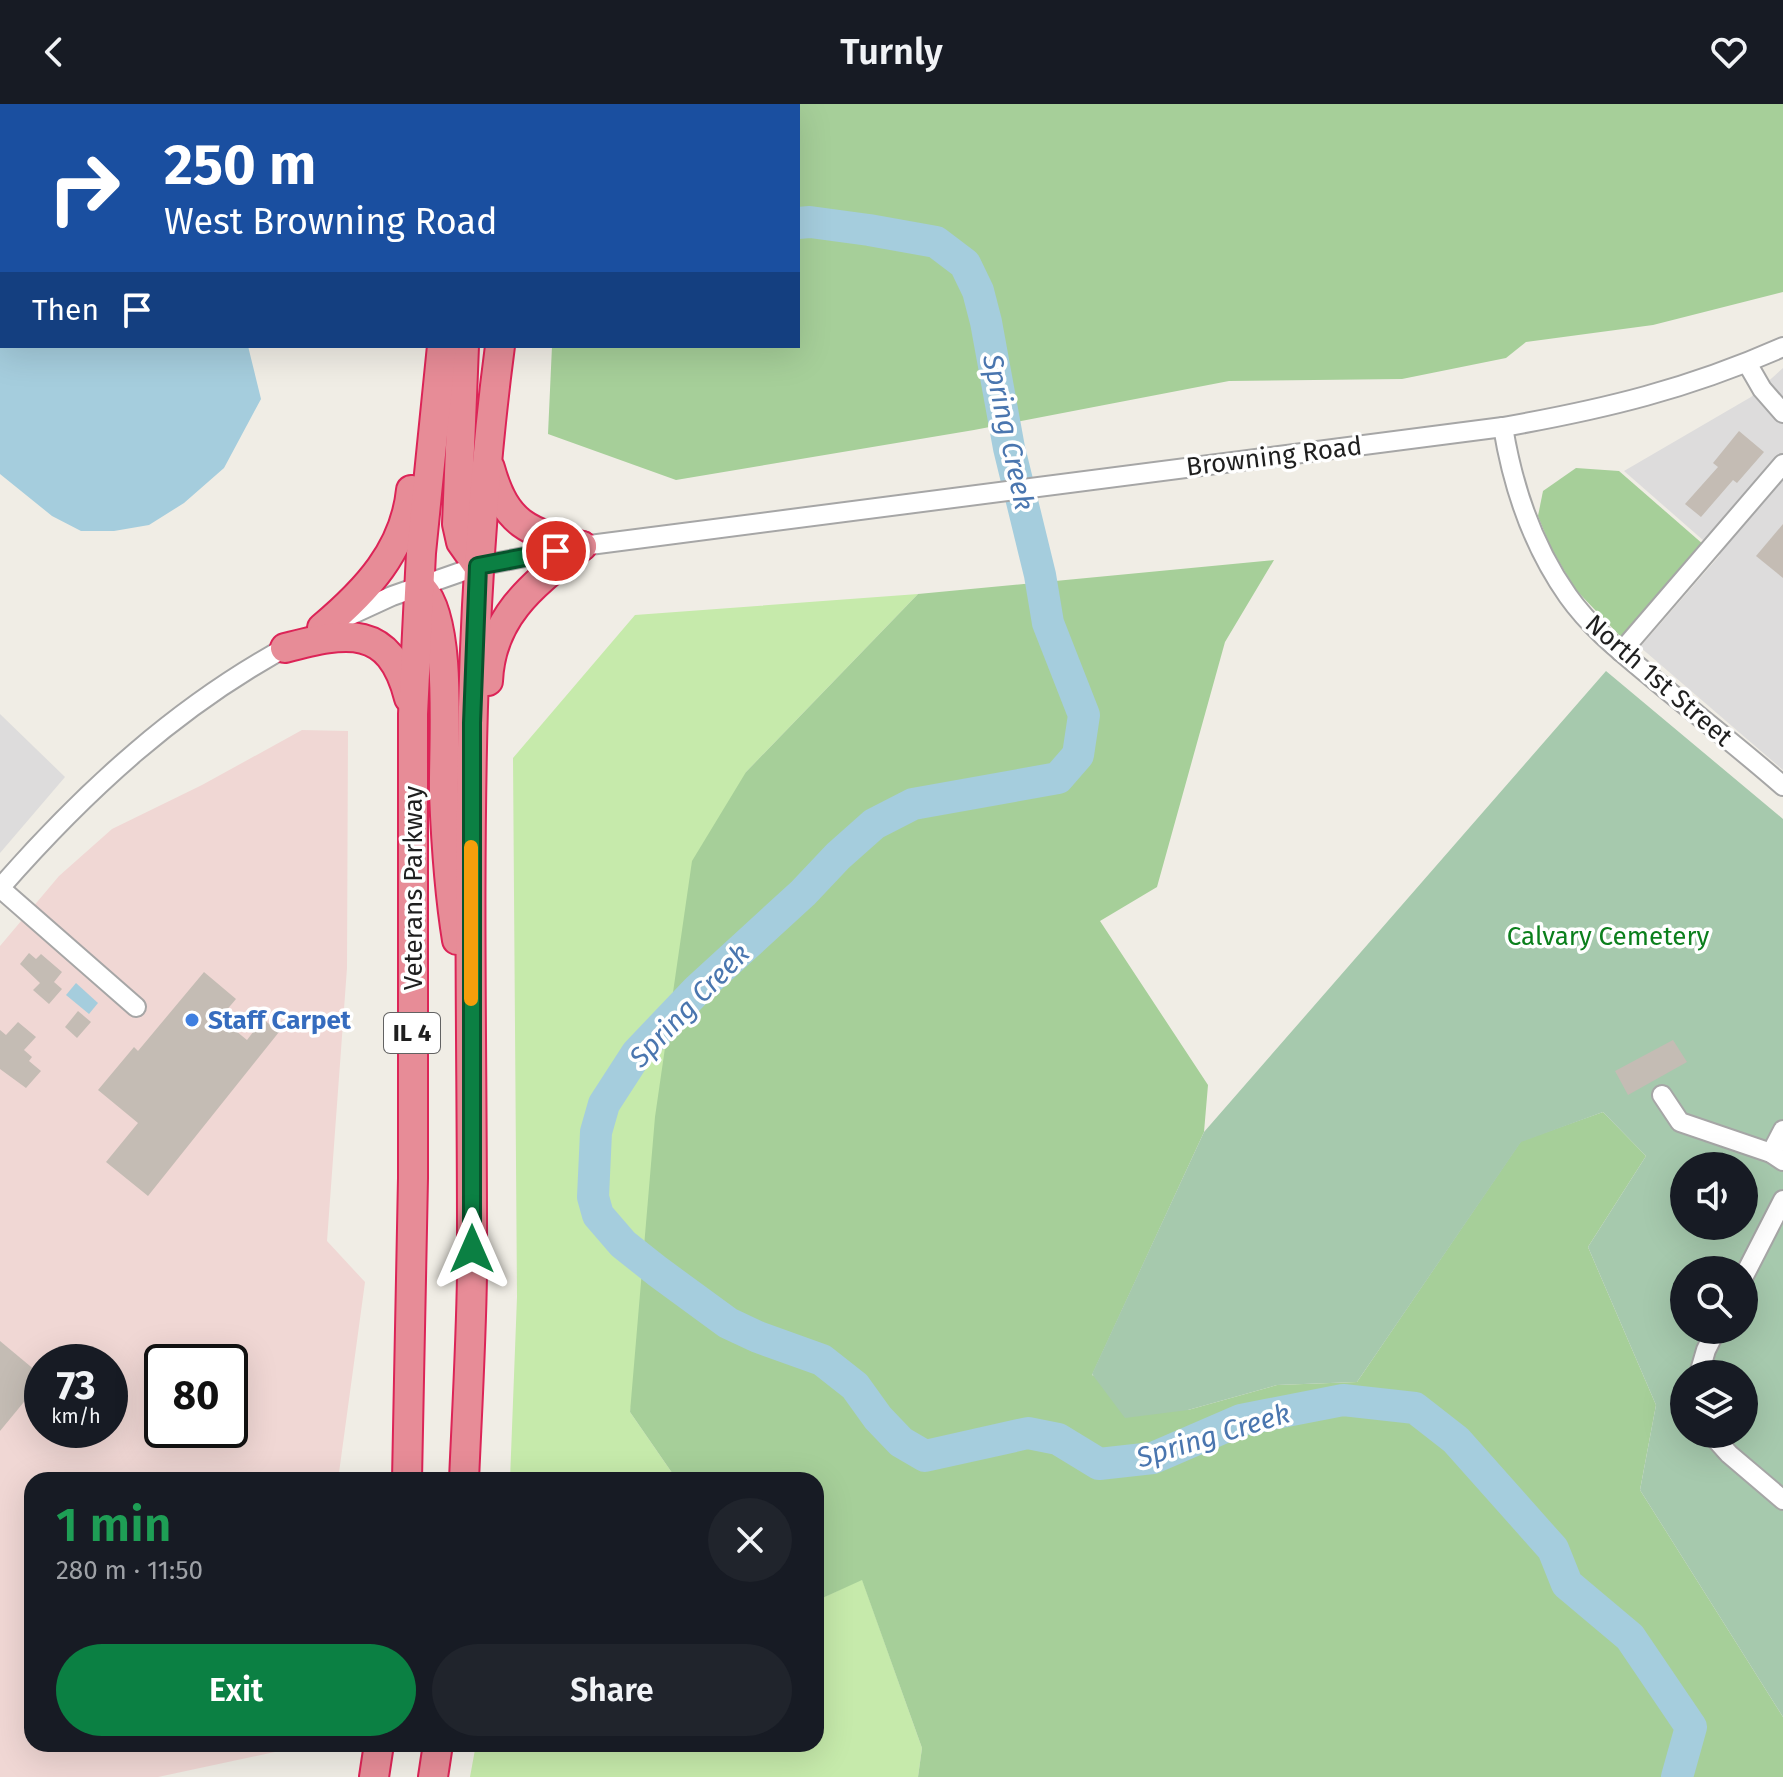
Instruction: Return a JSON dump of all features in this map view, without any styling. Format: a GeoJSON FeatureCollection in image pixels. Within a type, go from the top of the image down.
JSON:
{"type":"FeatureCollection","features":[{"type":"Feature","properties":{"kind":"highway"},"geometry":{"type":"LineString","coordinates":[[322,628],[354,601],[379,571],[404,527],[409,509],[427,348]]}},
{"type":"Feature","properties":{"kind":"highway","name":"Veterans Parkway"},"geometry":{"type":"LineString","coordinates":[[407,1472],[413,1193],[413,714],[430,446],[442,348]]}},
{"type":"Feature","properties":{"kind":"highway"},"geometry":{"type":"LineString","coordinates":[[464,348],[457,524],[461,542],[478,566]]}},
{"type":"Feature","properties":{"kind":"highway","name":"IL 4"},"geometry":{"type":"LineString","coordinates":[[464,1472],[472,1278],[472,723],[478,566],[500,348]]}},
{"type":"Feature","properties":{"kind":"highway"},"geometry":{"type":"LineString","coordinates":[[488,460],[496,491],[512,517],[534,532],[582,546]]}},
{"type":"Feature","properties":{"kind":"highway"},"geometry":{"type":"LineString","coordinates":[[471,845],[485,814],[488,676],[493,647],[502,626],[525,594],[582,546]]}},
{"type":"Feature","properties":{"kind":"highway"},"geometry":{"type":"LineString","coordinates":[[420,587],[429,597],[442,643],[444,795],[452,913],[471,1025]]}},
{"type":"Feature","properties":{"kind":"highway"},"geometry":{"type":"LineString","coordinates":[[285,648],[326,637],[349,635],[375,643],[385,651],[398,670],[406,686],[413,714]]}},
{"type":"Feature","properties":{"kind":"highway"},"geometry":{"type":"LineString","coordinates":[[374,1777],[378,1752]]}},
{"type":"Feature","properties":{"kind":"highway"},"geometry":{"type":"LineString","coordinates":[[433,1777],[437,1752]]}},
{"type":"Feature","properties":{"kind":"street","name":"Browning Road"},"geometry":{"type":"LineString","coordinates":[[0,888],[67,814],[122,762],[232,679],[322,628],[392,596],[478,566],[582,546],[1503,427],[1626,403],[1747,363],[1783,347]]}},
{"type":"Feature","properties":{"kind":"street"},"geometry":{"type":"LineString","coordinates":[[1747,363],[1762,389],[1783,413]]}},
{"type":"Feature","properties":{"kind":"street","name":"North 1st Street"},"geometry":{"type":"LineString","coordinates":[[1503,427],[1519,501],[1551,570],[1570,599],[1594,628],[1621,652],[1783,786]]}},
{"type":"Feature","properties":{"kind":"street"},"geometry":{"type":"LineString","coordinates":[[1621,652],[1783,464]]}},
{"type":"Feature","properties":{"kind":"street"},"geometry":{"type":"LineString","coordinates":[[0,888],[136,1007]]}},
{"type":"Feature","properties":{"kind":"street"},"geometry":{"type":"LineString","coordinates":[[1662,1095],[1680,1122],[1777,1157],[1783,1130]]}},
{"type":"Feature","properties":{"kind":"street"},"geometry":{"type":"LineString","coordinates":[[1754,1256],[1783,1200]]}},
{"type":"Feature","properties":{"kind":"street"},"geometry":{"type":"LineString","coordinates":[[1724,1448],[1783,1500]]}},
{"type":"Feature","properties":{"kind":"shaded area"},"geometry":{"type":"Polygon","coordinates":[[[1783,368],[1783,770],[1640,647],[1720,555],[1624,471],[1751,397],[1783,368]]]}},
{"type":"Feature","properties":{"kind":"shaded area"},"geometry":{"type":"Polygon","coordinates":[[[0,714],[65,777],[0,853],[0,714]]]}},
{"type":"Feature","properties":{"kind":"shaded area"},"geometry":{"type":"Polygon","coordinates":[[[302,730],[348,731],[347,968],[327,1241],[365,1282],[339,1472],[24,1472],[24,1752],[275,1752],[158,1777],[0,1777],[0,946],[59,876],[112,829],[202,785],[302,730]]]}},
{"type":"Feature","properties":{"kind":"green space"},"geometry":{"type":"Polygon","coordinates":[[[800,104],[1783,104],[1783,292],[1653,325],[1526,342],[1506,358],[1402,379],[1229,381],[974,430],[676,480],[548,434],[552,348],[800,348],[800,104]]]}},
{"type":"Feature","properties":{"kind":"green space"},"geometry":{"type":"Polygon","coordinates":[[[1576,468],[1619,471],[1704,545],[1621,637],[1575,589],[1550,546],[1538,516],[1543,491],[1576,468]]]}},
{"type":"Feature","properties":{"kind":"green space"},"geometry":{"type":"Polygon","coordinates":[[[1274,560],[1225,642],[1157,887],[1100,921],[1208,1085],[1204,1132],[1092,1375],[1188,1410],[1277,1385],[1357,1382],[1521,1141],[1603,1112],[1646,1156],[1588,1247],[1656,1405],[1640,1490],[1783,1717],[1783,1777],[918,1777],[922,1748],[862,1580],[824,1597],[824,1472],[671,1472],[630,1412],[655,1117],[692,861],[746,772],[918,594],[1274,560]]]}},
{"type":"Feature","properties":{"kind":"green space"},"geometry":{"type":"Polygon","coordinates":[[[918,594],[746,772],[630,1412],[671,1472],[510,1472],[517,1297],[513,758],[635,615],[918,594]]]}},
{"type":"Feature","properties":{"kind":"green space","name":"Calvary Cemetery"},"geometry":{"type":"Polygon","coordinates":[[[1606,671],[1783,819],[1783,1717],[1640,1490],[1656,1405],[1588,1247],[1646,1156],[1603,1112],[1521,1142],[1357,1382],[1277,1385],[1188,1410],[1125,1418],[1092,1374],[1204,1132],[1606,671]]]}},
{"type":"Feature","properties":{"kind":"green space"},"geometry":{"type":"Polygon","coordinates":[[[862,1579],[922,1748],[918,1777],[470,1777],[475,1752],[824,1752],[824,1597],[862,1579]]]}},
{"type":"Feature","properties":{"kind":"water"},"geometry":{"type":"Polygon","coordinates":[[[0,348],[248,348],[261,399],[224,468],[184,503],[149,525],[114,531],[81,531],[52,516],[0,474],[0,348]]]}},
{"type":"Feature","properties":{"kind":"water"},"geometry":{"type":"Polygon","coordinates":[[[76,983],[98,1003],[89,1014],[66,995],[76,983]]]}},
{"type":"Feature","properties":{"kind":"building"},"geometry":{"type":"Polygon","coordinates":[[[1739,431],[1764,452],[1737,483],[1733,480],[1701,517],[1685,504],[1718,467],[1713,463],[1739,431]]]}},
{"type":"Feature","properties":{"kind":"building"},"geometry":{"type":"Polygon","coordinates":[[[1783,524],[1783,578],[1756,556],[1783,524]]]}},
{"type":"Feature","properties":{"kind":"building"},"geometry":{"type":"Polygon","coordinates":[[[29,953],[36,959],[41,954],[62,972],[54,982],[62,989],[49,1004],[33,990],[40,983],[20,964],[29,953]]]}},
{"type":"Feature","properties":{"kind":"building"},"geometry":{"type":"Polygon","coordinates":[[[204,972],[236,999],[220,1018],[247,1040],[263,1019],[279,1032],[148,1196],[106,1162],[138,1123],[98,1090],[134,1047],[138,1051],[204,972]]]}},
{"type":"Feature","properties":{"kind":"building"},"geometry":{"type":"Polygon","coordinates":[[[78,1011],[91,1022],[77,1038],[65,1027],[78,1011]]]}},
{"type":"Feature","properties":{"kind":"building"},"geometry":{"type":"Polygon","coordinates":[[[18,1022],[36,1037],[24,1050],[32,1057],[29,1061],[41,1071],[26,1088],[0,1069],[0,1030],[6,1035],[18,1022]]]}},
{"type":"Feature","properties":{"kind":"building"},"geometry":{"type":"Polygon","coordinates":[[[1673,1040],[1687,1062],[1628,1095],[1615,1071],[1673,1040]]]}},
{"type":"Feature","properties":{"kind":"building"},"geometry":{"type":"Polygon","coordinates":[[[0,1341],[24,1361],[24,1402],[0,1431],[0,1341]]]}},
{"type":"Feature","properties":{"kind":"waterway","name":"Spring Creek"},"geometry":{"type":"LineString","coordinates":[[800,223],[869,230],[936,242],[965,264],[978,291],[986,322],[1009,448],[1040,575],[1048,623],[1084,715],[1078,755],[1058,778],[913,804],[874,824],[697,990],[637,1053],[604,1104],[596,1132],[593,1197],[598,1215],[623,1244],[728,1323],[822,1360],[855,1386],[878,1418],[901,1442],[925,1456],[1028,1433],[1058,1439],[1099,1464],[1153,1458],[1241,1420],[1343,1400],[1415,1408],[1456,1440],[1553,1549],[1567,1584],[1630,1637],[1691,1727],[1677,1777]]}},
{"type":"Feature","properties":{"kind":"slow traffic"},"geometry":{"type":"LineString","coordinates":[[471,847],[471,999]]}},
{"type":"Feature","properties":{"kind":"place","name":"Staff Carpet"},"geometry":{"type":"Point","coordinates":[192,1020]}},
{"type":"Feature","properties":{"kind":"route"},"geometry":{"type":"LineString","coordinates":[[472,1249],[472,723],[478,566],[556,551]]}}]}
